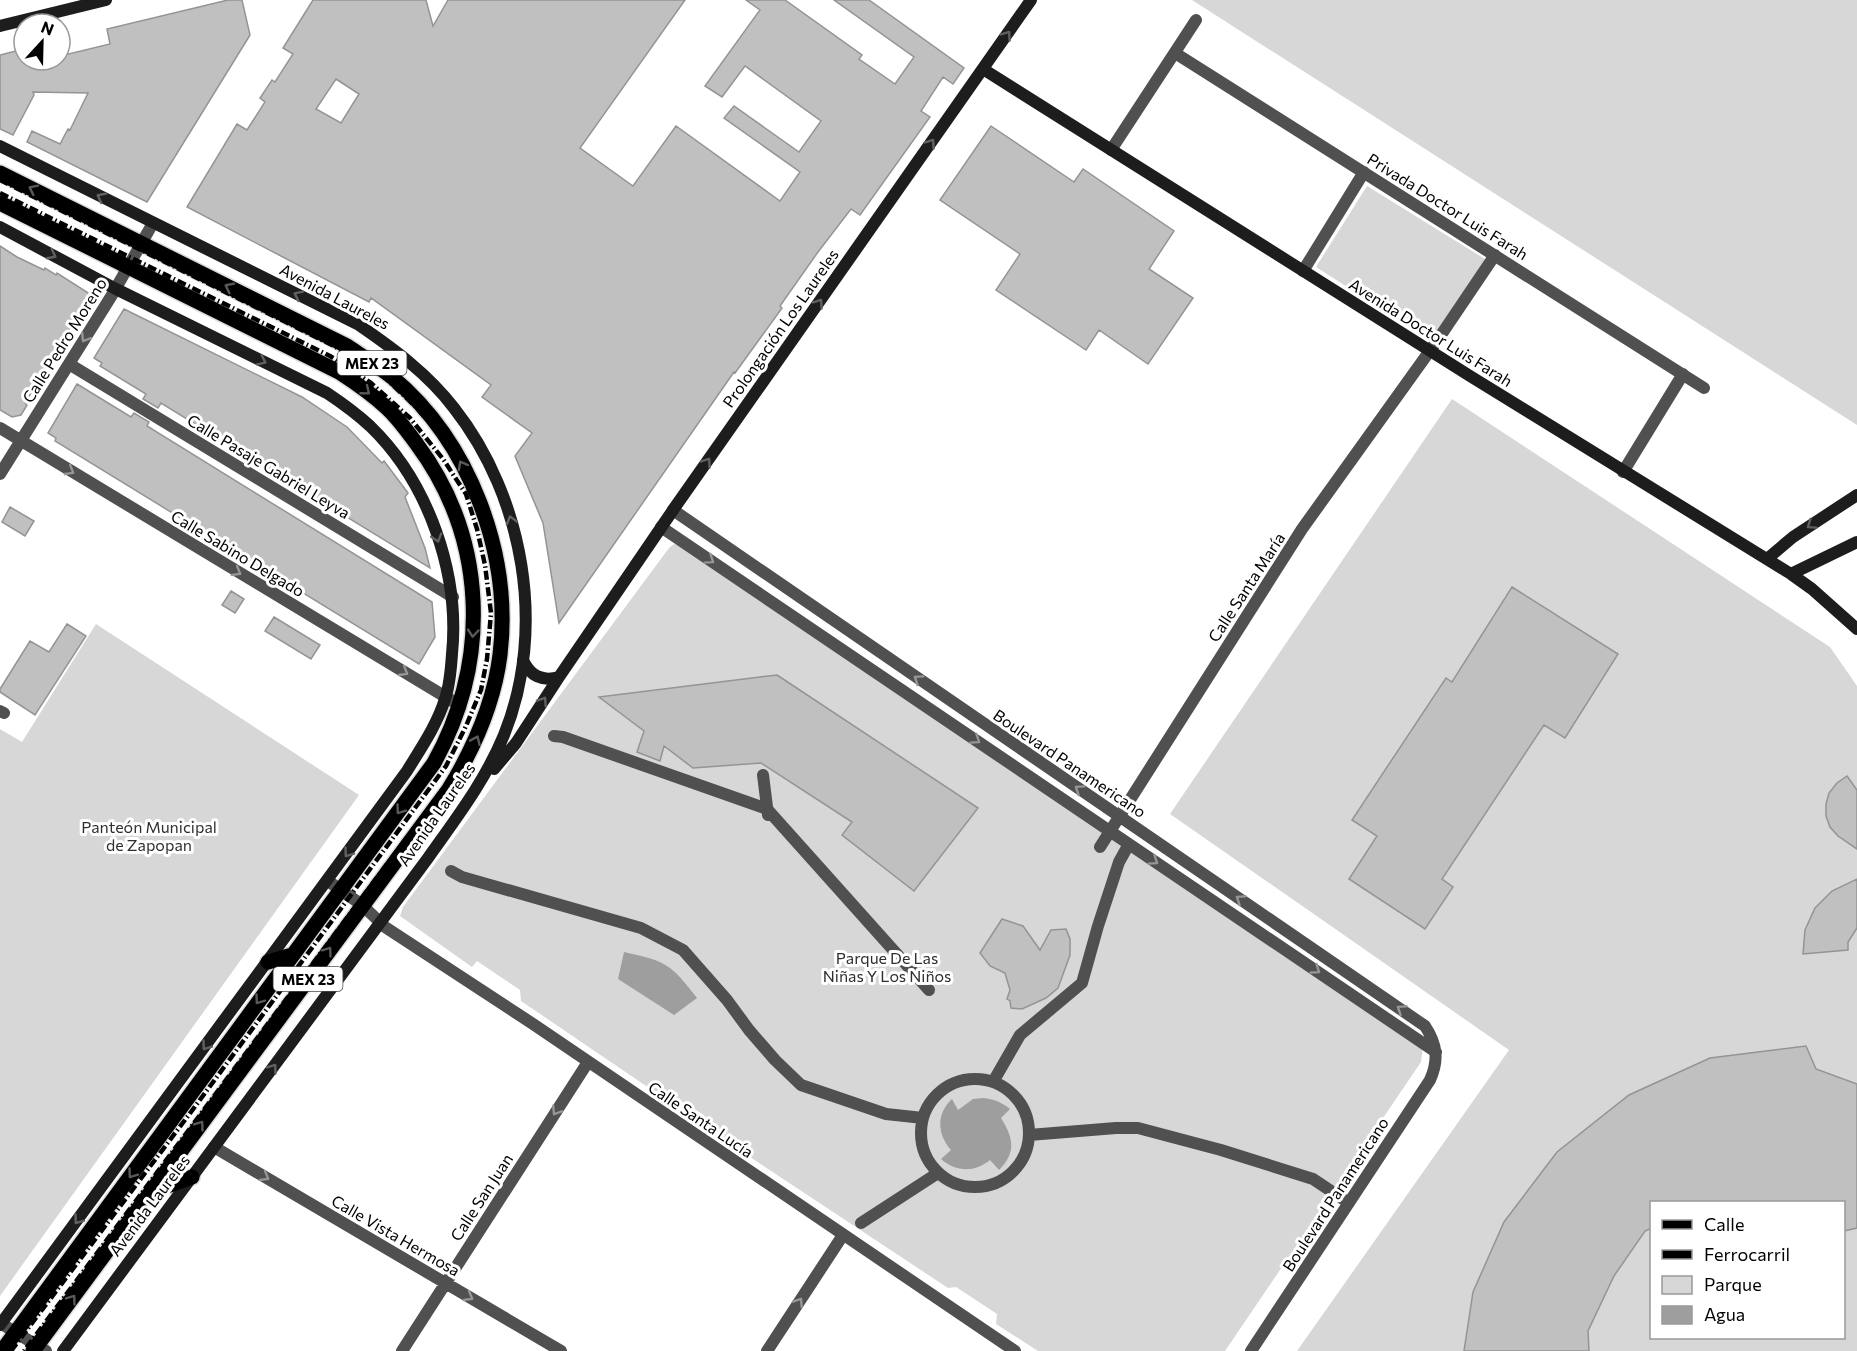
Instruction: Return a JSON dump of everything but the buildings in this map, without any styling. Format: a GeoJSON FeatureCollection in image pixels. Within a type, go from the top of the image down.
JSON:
{"type":"FeatureCollection","features":[{"type":"Feature","properties":{"kind":"main road"},"geometry":{"type":"LineString","coordinates":[[0,26],[106,0]]}},
{"type":"Feature","properties":{"kind":"main road","name":"Prolongación Los Laureles"},"geometry":{"type":"LineString","coordinates":[[483,781],[516,743],[661,527],[1031,0]]}},
{"type":"Feature","properties":{"kind":"main road","name":"Avenida Doctor Luis Farah"},"geometry":{"type":"LineString","coordinates":[[983,69],[1429,351],[1791,574],[1812,589],[1857,629]]}},
{"type":"Feature","properties":{"kind":"main road","name":"Avenida Laureles"},"geometry":{"type":"LineString","coordinates":[[0,146],[359,325],[408,359],[454,408],[472,434],[487,462],[507,507],[517,540],[526,606],[526,631],[518,688],[505,732],[483,781],[63,1351]]}},
{"type":"Feature","properties":{"kind":"main road","name":"Avenida Laureles"},"geometry":{"type":"LineString","coordinates":[[0,173],[347,346],[392,378],[435,422],[466,472],[484,514],[493,545],[502,607],[500,656],[490,702],[473,746],[457,776],[363,909],[151,1192],[39,1349]]}},
{"type":"Feature","properties":{"kind":"main road","name":"Avenida Laureles"},"geometry":{"type":"LineString","coordinates":[[0,203],[339,372],[388,409],[406,430],[439,478],[455,513],[465,546],[474,597],[474,623],[468,673],[450,734],[434,763],[335,888],[268,962],[0,1324]]}},
{"type":"Feature","properties":{"kind":"main road","name":"Avenida Laureles"},"geometry":{"type":"LineString","coordinates":[[0,227],[116,289],[327,393],[370,427],[399,461],[417,490],[435,532],[453,597],[453,644],[446,698],[407,771],[292,955],[2,1351]]}},
{"type":"Feature","properties":{"kind":"main road"},"geometry":{"type":"LineString","coordinates":[[1767,559],[1794,537],[1857,495]]}},
{"type":"Feature","properties":{"kind":"main road"},"geometry":{"type":"LineString","coordinates":[[1791,574],[1857,542]]}},
{"type":"Feature","properties":{"kind":"main road"},"geometry":{"type":"LineString","coordinates":[[523,660],[529,672],[540,678],[559,677]]}},
{"type":"Feature","properties":{"kind":"main road"},"geometry":{"type":"LineString","coordinates":[[268,962],[292,955]]}},
{"type":"Feature","properties":{"kind":"main road"},"geometry":{"type":"LineString","coordinates":[[151,1192],[192,1177]]}},
{"type":"Feature","properties":{"kind":"street"},"geometry":{"type":"LineString","coordinates":[[1111,150],[1196,20]]}},
{"type":"Feature","properties":{"kind":"street","name":"Privada Doctor Luis Farah"},"geometry":{"type":"LineString","coordinates":[[1175,53],[1704,388]]}},
{"type":"Feature","properties":{"kind":"street"},"geometry":{"type":"LineString","coordinates":[[1303,271],[1364,172]]}},
{"type":"Feature","properties":{"kind":"street","name":"Calle Pedro Moreno"},"geometry":{"type":"LineString","coordinates":[[0,474],[116,289],[153,223]]}},
{"type":"Feature","properties":{"kind":"street","name":"Calle Santa María"},"geometry":{"type":"LineString","coordinates":[[1100,847],[1302,529],[1439,338],[1495,255]]}},
{"type":"Feature","properties":{"kind":"street","name":"Calle Pasaje Gabriel Leyva"},"geometry":{"type":"LineString","coordinates":[[69,364],[453,597]]}},
{"type":"Feature","properties":{"kind":"street"},"geometry":{"type":"LineString","coordinates":[[1623,472],[1683,374]]}},
{"type":"Feature","properties":{"kind":"street","name":"Calle Sabino Delgado"},"geometry":{"type":"LineString","coordinates":[[0,429],[460,706]]}},
{"type":"Feature","properties":{"kind":"street","name":"Boulevard Panamericano"},"geometry":{"type":"LineString","coordinates":[[673,510],[1425,1026],[1432,1035],[1436,1052],[1434,1070],[1430,1080],[1251,1351]]}},
{"type":"Feature","properties":{"kind":"street","name":"Boulevard Panamericano"},"geometry":{"type":"LineString","coordinates":[[661,527],[1436,1052]]}},
{"type":"Feature","properties":{"kind":"street"},"geometry":{"type":"LineString","coordinates":[[554,736],[767,809],[929,990]]}},
{"type":"Feature","properties":{"kind":"street"},"geometry":{"type":"LineString","coordinates":[[763,775],[768,822]]}},
{"type":"Feature","properties":{"kind":"street"},"geometry":{"type":"LineString","coordinates":[[993,1082],[1020,1035],[1082,983],[1119,862],[1129,844]]}},
{"type":"Feature","properties":{"kind":"street"},"geometry":{"type":"LineString","coordinates":[[451,871],[462,878],[641,928],[683,951],[727,1000],[775,1060],[801,1085],[886,1114],[923,1118]]}},
{"type":"Feature","properties":{"kind":"street","name":"Calle Santa Lucía"},"geometry":{"type":"LineString","coordinates":[[335,888],[381,921],[385,927],[1015,1351]]}},
{"type":"Feature","properties":{"kind":"street","name":"Calle San Juan"},"geometry":{"type":"LineString","coordinates":[[402,1351],[588,1062]]}},
{"type":"Feature","properties":{"kind":"street"},"geometry":{"type":"LineString","coordinates":[[969,1079],[993,1082],[1005,1088],[1020,1103],[1028,1123],[1029,1135],[1025,1155],[1012,1173],[999,1182],[971,1187],[955,1184],[938,1173],[930,1164],[923,1149],[920,1134],[923,1118],[933,1098],[952,1083],[969,1079]]}},
{"type":"Feature","properties":{"kind":"street"},"geometry":{"type":"LineString","coordinates":[[1029,1135],[1138,1128],[1221,1150],[1313,1179],[1349,1203]]}},
{"type":"Feature","properties":{"kind":"street","name":"Calle Vista Hermosa"},"geometry":{"type":"LineString","coordinates":[[214,1147],[561,1351]]}},
{"type":"Feature","properties":{"kind":"street"},"geometry":{"type":"LineString","coordinates":[[861,1223],[938,1173]]}},
{"type":"Feature","properties":{"kind":"street"},"geometry":{"type":"LineString","coordinates":[[766,1351],[843,1235]]}},
{"type":"Feature","properties":{"kind":"street"},"geometry":{"type":"LineString","coordinates":[[0,1324],[16,1332],[39,1349]]}},
{"type":"Feature","properties":{"kind":"green space"},"geometry":{"type":"Polygon","coordinates":[[[1192,0],[1857,0],[1857,425],[1192,0]]]}},
{"type":"Feature","properties":{"kind":"green space"},"geometry":{"type":"Polygon","coordinates":[[[1367,186],[1485,259],[1433,342],[1316,267],[1367,186]]]}},
{"type":"Feature","properties":{"kind":"green space"},"geometry":{"type":"Polygon","coordinates":[[[1452,399],[1830,647],[1857,686],[1857,1351],[1297,1351],[1509,1050],[1170,814],[1452,399]]]}},
{"type":"Feature","properties":{"kind":"green space","name":"Parque De Las Niñas Y Los Niños"},"geometry":{"type":"Polygon","coordinates":[[[674,544],[680,545],[1423,1046],[1421,1062],[1225,1351],[1038,1351],[996,1324],[997,1314],[956,1287],[948,1288],[706,1128],[704,1115],[666,1092],[655,1092],[521,1001],[520,990],[477,961],[472,967],[400,916],[403,907],[674,544]]]}},
{"type":"Feature","properties":{"kind":"green space","name":"Panteón Municipal de Zapopan"},"geometry":{"type":"Polygon","coordinates":[[[96,624],[359,795],[0,1296],[0,729],[22,742],[96,624]]]}},
{"type":"Feature","properties":{"kind":"water"},"geometry":{"type":"Polygon","coordinates":[[[624,952],[649,958],[674,971],[697,998],[674,1015],[618,979],[624,952]]]}},
{"type":"Feature","properties":{"kind":"water"},"geometry":{"type":"Polygon","coordinates":[[[983,1098],[997,1101],[1010,1109],[1001,1118],[1010,1138],[1009,1157],[999,1170],[990,1160],[971,1169],[953,1166],[941,1159],[951,1150],[941,1131],[943,1111],[952,1099],[958,1110],[973,1099],[983,1098]]]}},
{"type":"Feature","properties":{"kind":"railway"},"geometry":{"type":"LineString","coordinates":[[0,180],[332,345],[379,372],[416,407],[451,447],[485,503],[498,554],[504,604],[502,647],[497,678],[485,716],[452,777],[24,1351]]}},
{"type":"Feature","properties":{"kind":"railway"},"geometry":{"type":"LineString","coordinates":[[0,193],[330,356],[371,383],[410,418],[443,459],[466,494],[485,565],[491,613],[487,659],[481,690],[446,766],[191,1112],[11,1351]]}}]}
